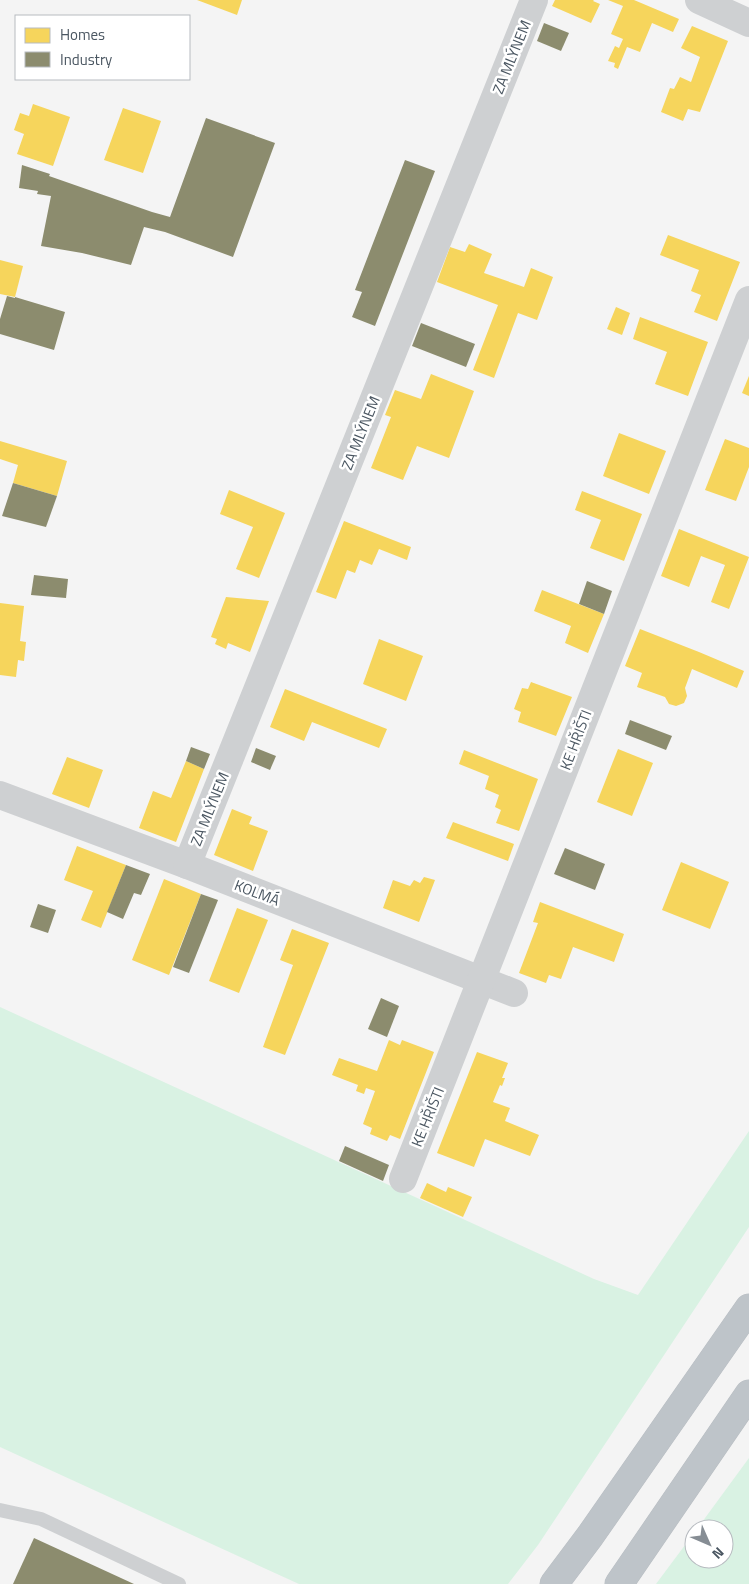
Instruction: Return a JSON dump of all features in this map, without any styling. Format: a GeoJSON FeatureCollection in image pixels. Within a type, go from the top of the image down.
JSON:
{"type":"FeatureCollection","features":[{"type":"Feature","properties":{"kind":"highway"},"geometry":{"type":"LineString","coordinates":[[554,1584],[590,1536],[749,1308]]}},
{"type":"Feature","properties":{"kind":"highway"},"geometry":{"type":"LineString","coordinates":[[619,1584],[749,1394]]}},
{"type":"Feature","properties":{"kind":"street","name":"ZA MLÝNEM"},"geometry":{"type":"LineString","coordinates":[[187,865],[534,0]]}},
{"type":"Feature","properties":{"kind":"street"},"geometry":{"type":"LineString","coordinates":[[699,0],[749,23]]}},
{"type":"Feature","properties":{"kind":"street","name":"KE HŘIŠTI"},"geometry":{"type":"LineString","coordinates":[[403,1179],[749,300]]}},
{"type":"Feature","properties":{"kind":"street","name":"KOLMÁ"},"geometry":{"type":"LineString","coordinates":[[0,794],[514,993]]}},
{"type":"Feature","properties":{"kind":"lane"},"geometry":{"type":"LineString","coordinates":[[0,1510],[41,1519],[180,1584]]}},
{"type":"Feature","properties":{"kind":"green space"},"geometry":{"type":"Polygon","coordinates":[[[0,1007],[594,1279],[638,1295],[749,1131],[749,1227],[538,1545],[508,1584],[299,1584],[0,1447],[0,1007]]]}},
{"type":"Feature","properties":{"kind":"green space"},"geometry":{"type":"Polygon","coordinates":[[[749,1458],[749,1584],[656,1584],[684,1546],[684,1569],[734,1569],[734,1519],[704,1519],[749,1458]]]}},
{"type":"Feature","properties":{"kind":"building: Homes"},"geometry":{"type":"Polygon","coordinates":[[[197,0],[242,0],[237,15],[197,0]]]}},
{"type":"Feature","properties":{"kind":"building: Homes"},"geometry":{"type":"Polygon","coordinates":[[[555,0],[594,0],[600,4],[591,23],[552,6],[555,0]]]}},
{"type":"Feature","properties":{"kind":"building: Homes"},"geometry":{"type":"Polygon","coordinates":[[[608,0],[634,0],[679,19],[673,32],[652,23],[640,52],[627,47],[618,69],[614,67],[615,63],[608,61],[615,46],[619,48],[623,39],[611,34],[623,6],[608,0]]]}},
{"type":"Feature","properties":{"kind":"building: Homes"},"geometry":{"type":"Polygon","coordinates":[[[692,26],[728,41],[700,112],[688,109],[683,121],[661,112],[670,88],[674,89],[680,77],[691,82],[700,57],[681,48],[692,26]]]}},
{"type":"Feature","properties":{"kind":"building: Homes"},"geometry":{"type":"Polygon","coordinates":[[[33,104],[70,117],[53,166],[17,154],[24,134],[14,130],[20,113],[29,116],[33,104]]]}},
{"type":"Feature","properties":{"kind":"building: Homes"},"geometry":{"type":"Polygon","coordinates":[[[123,108],[161,121],[143,173],[104,160],[123,108]]]}},
{"type":"Feature","properties":{"kind":"building: Homes"},"geometry":{"type":"Polygon","coordinates":[[[668,235],[740,262],[717,321],[694,312],[701,295],[691,291],[699,270],[660,255],[668,235]]]}},
{"type":"Feature","properties":{"kind":"building: Homes"},"geometry":{"type":"Polygon","coordinates":[[[469,244],[492,254],[484,273],[524,287],[531,268],[553,277],[537,320],[518,313],[494,378],[473,370],[498,305],[437,282],[450,247],[465,252],[469,244]]]}},
{"type":"Feature","properties":{"kind":"building: Homes"},"geometry":{"type":"Polygon","coordinates":[[[0,260],[23,266],[15,297],[0,294],[0,260]]]}},
{"type":"Feature","properties":{"kind":"building: Homes"},"geometry":{"type":"Polygon","coordinates":[[[616,307],[630,313],[622,335],[607,329],[616,307]]]}},
{"type":"Feature","properties":{"kind":"building: Homes"},"geometry":{"type":"Polygon","coordinates":[[[640,317],[708,342],[688,396],[655,384],[667,352],[633,339],[640,317]]]}},
{"type":"Feature","properties":{"kind":"building: Homes"},"geometry":{"type":"Polygon","coordinates":[[[431,374],[474,391],[449,458],[417,446],[403,480],[371,468],[391,417],[385,415],[395,390],[421,399],[431,374]]]}},
{"type":"Feature","properties":{"kind":"building: Homes"},"geometry":{"type":"Polygon","coordinates":[[[749,376],[749,396],[742,393],[749,376]]]}},
{"type":"Feature","properties":{"kind":"building: Homes"},"geometry":{"type":"Polygon","coordinates":[[[619,433],[666,451],[649,494],[603,476],[619,433]]]}},
{"type":"Feature","properties":{"kind":"building: Homes"},"geometry":{"type":"Polygon","coordinates":[[[725,439],[749,448],[749,467],[736,501],[705,490],[725,439]]]}},
{"type":"Feature","properties":{"kind":"building: Homes"},"geometry":{"type":"Polygon","coordinates":[[[0,441],[67,461],[57,496],[13,483],[18,465],[0,459],[0,441]]]}},
{"type":"Feature","properties":{"kind":"building: Homes"},"geometry":{"type":"Polygon","coordinates":[[[229,490],[285,513],[259,578],[236,569],[253,527],[220,514],[229,490]]]}},
{"type":"Feature","properties":{"kind":"building: Homes"},"geometry":{"type":"Polygon","coordinates":[[[582,491],[642,514],[624,561],[590,548],[601,520],[575,510],[582,491]]]}},
{"type":"Feature","properties":{"kind":"building: Homes"},"geometry":{"type":"Polygon","coordinates":[[[344,521],[411,547],[407,560],[379,549],[372,565],[360,560],[355,573],[347,570],[336,599],[316,592],[344,521]]]}},
{"type":"Feature","properties":{"kind":"building: Homes"},"geometry":{"type":"Polygon","coordinates":[[[679,529],[749,557],[729,609],[711,602],[725,565],[701,556],[689,587],[661,576],[679,529]]]}},
{"type":"Feature","properties":{"kind":"building: Homes"},"geometry":{"type":"Polygon","coordinates":[[[542,590],[604,614],[588,653],[565,643],[571,626],[534,611],[542,590]]]}},
{"type":"Feature","properties":{"kind":"building: Homes"},"geometry":{"type":"Polygon","coordinates":[[[226,597],[269,601],[250,652],[228,643],[226,649],[215,644],[217,639],[211,637],[226,597]]]}},
{"type":"Feature","properties":{"kind":"building: Homes"},"geometry":{"type":"Polygon","coordinates":[[[0,603],[24,606],[20,641],[26,642],[24,661],[18,660],[16,677],[0,675],[0,603]]]}},
{"type":"Feature","properties":{"kind":"building: Homes"},"geometry":{"type":"Polygon","coordinates":[[[640,629],[744,671],[737,688],[692,669],[685,688],[687,696],[684,703],[676,706],[669,704],[665,697],[637,687],[642,673],[625,666],[640,629]]]}},
{"type":"Feature","properties":{"kind":"building: Homes"},"geometry":{"type":"Polygon","coordinates":[[[379,639],[423,656],[406,701],[363,684],[379,639]]]}},
{"type":"Feature","properties":{"kind":"building: Homes"},"geometry":{"type":"Polygon","coordinates":[[[531,682],[572,697],[556,736],[518,722],[521,712],[514,709],[522,688],[528,689],[531,682]]]}},
{"type":"Feature","properties":{"kind":"building: Homes"},"geometry":{"type":"Polygon","coordinates":[[[285,689],[387,729],[379,748],[312,722],[304,741],[270,727],[285,689]]]}},
{"type":"Feature","properties":{"kind":"building: Homes"},"geometry":{"type":"Polygon","coordinates":[[[618,749],[653,763],[632,816],[597,802],[618,749]]]}},
{"type":"Feature","properties":{"kind":"building: Homes"},"geometry":{"type":"Polygon","coordinates":[[[464,750],[538,779],[519,831],[496,823],[501,810],[495,807],[499,795],[485,789],[489,776],[459,764],[464,750]]]}},
{"type":"Feature","properties":{"kind":"building: Homes"},"geometry":{"type":"Polygon","coordinates":[[[67,757],[103,770],[89,808],[52,794],[67,757]]]}},
{"type":"Feature","properties":{"kind":"building: Homes"},"geometry":{"type":"Polygon","coordinates":[[[186,761],[204,769],[176,842],[139,828],[153,791],[171,798],[186,761]]]}},
{"type":"Feature","properties":{"kind":"building: Homes"},"geometry":{"type":"Polygon","coordinates":[[[232,809],[252,817],[249,824],[268,831],[253,871],[214,855],[232,809]]]}},
{"type":"Feature","properties":{"kind":"building: Homes"},"geometry":{"type":"Polygon","coordinates":[[[453,822],[514,844],[508,861],[446,838],[453,822]]]}},
{"type":"Feature","properties":{"kind":"building: Homes"},"geometry":{"type":"Polygon","coordinates":[[[77,846],[126,865],[101,928],[81,920],[93,891],[64,880],[77,846]]]}},
{"type":"Feature","properties":{"kind":"building: Homes"},"geometry":{"type":"Polygon","coordinates":[[[681,862],[729,882],[710,929],[662,910],[681,862]]]}},
{"type":"Feature","properties":{"kind":"building: Homes"},"geometry":{"type":"Polygon","coordinates":[[[424,877],[435,880],[419,922],[383,908],[393,880],[410,886],[414,880],[420,883],[424,877]]]}},
{"type":"Feature","properties":{"kind":"building: Homes"},"geometry":{"type":"Polygon","coordinates":[[[164,879],[201,894],[169,975],[132,960],[164,879]]]}},
{"type":"Feature","properties":{"kind":"building: Homes"},"geometry":{"type":"Polygon","coordinates":[[[540,902],[624,934],[614,962],[573,947],[561,979],[549,975],[546,983],[519,973],[538,923],[533,922],[540,902]]]}},
{"type":"Feature","properties":{"kind":"building: Homes"},"geometry":{"type":"Polygon","coordinates":[[[237,908],[268,920],[239,993],[209,981],[237,908]]]}},
{"type":"Feature","properties":{"kind":"building: Homes"},"geometry":{"type":"Polygon","coordinates":[[[292,929],[329,943],[285,1055],[263,1047],[293,965],[280,960],[292,929]]]}},
{"type":"Feature","properties":{"kind":"building: Homes"},"geometry":{"type":"Polygon","coordinates":[[[389,1040],[400,1045],[402,1040],[434,1052],[400,1139],[390,1135],[387,1141],[370,1134],[372,1128],[363,1124],[375,1091],[366,1088],[364,1094],[356,1091],[358,1085],[332,1075],[339,1058],[377,1071],[389,1040]]]}},
{"type":"Feature","properties":{"kind":"building: Homes"},"geometry":{"type":"Polygon","coordinates":[[[477,1052],[508,1063],[502,1078],[505,1078],[502,1086],[500,1085],[493,1102],[510,1108],[505,1121],[539,1135],[530,1156],[485,1139],[474,1167],[437,1153],[477,1052]]]}},
{"type":"Feature","properties":{"kind":"building: Homes"},"geometry":{"type":"Polygon","coordinates":[[[427,1183],[446,1192],[448,1187],[472,1197],[463,1217],[420,1198],[427,1183]]]}},
{"type":"Feature","properties":{"kind":"building: Industry"},"geometry":{"type":"Polygon","coordinates":[[[544,23],[569,33],[561,51],[537,41],[544,23]]]}},
{"type":"Feature","properties":{"kind":"building: Industry"},"geometry":{"type":"Polygon","coordinates":[[[206,118],[275,143],[233,257],[165,232],[144,227],[131,265],[82,253],[41,246],[51,196],[37,194],[38,191],[19,188],[22,165],[170,217],[206,118]]]}},
{"type":"Feature","properties":{"kind":"building: Industry"},"geometry":{"type":"Polygon","coordinates":[[[405,160],[435,171],[375,326],[352,317],[362,292],[355,290],[405,160]]]}},
{"type":"Feature","properties":{"kind":"building: Industry"},"geometry":{"type":"Polygon","coordinates":[[[7,296],[65,312],[54,350],[0,334],[0,319],[7,296]]]}},
{"type":"Feature","properties":{"kind":"building: Industry"},"geometry":{"type":"Polygon","coordinates":[[[421,323],[475,344],[466,367],[412,346],[421,323]]]}},
{"type":"Feature","properties":{"kind":"building: Industry"},"geometry":{"type":"Polygon","coordinates":[[[13,483],[57,496],[46,527],[2,516],[13,483]]]}},
{"type":"Feature","properties":{"kind":"building: Industry"},"geometry":{"type":"Polygon","coordinates":[[[34,575],[68,579],[66,598],[31,595],[34,575]]]}},
{"type":"Feature","properties":{"kind":"building: Industry"},"geometry":{"type":"Polygon","coordinates":[[[587,581],[612,591],[604,614],[579,604],[587,581]]]}},
{"type":"Feature","properties":{"kind":"building: Industry"},"geometry":{"type":"Polygon","coordinates":[[[630,720],[672,736],[666,750],[625,734],[630,720]]]}},
{"type":"Feature","properties":{"kind":"building: Industry"},"geometry":{"type":"Polygon","coordinates":[[[191,747],[210,754],[204,769],[186,761],[191,747]]]}},
{"type":"Feature","properties":{"kind":"building: Industry"},"geometry":{"type":"Polygon","coordinates":[[[256,748],[276,756],[270,770],[251,762],[256,748]]]}},
{"type":"Feature","properties":{"kind":"building: Industry"},"geometry":{"type":"Polygon","coordinates":[[[565,848],[605,864],[595,890],[554,874],[565,848]]]}},
{"type":"Feature","properties":{"kind":"building: Industry"},"geometry":{"type":"Polygon","coordinates":[[[126,865],[150,874],[141,895],[134,893],[123,919],[107,912],[126,865]]]}},
{"type":"Feature","properties":{"kind":"building: Industry"},"geometry":{"type":"Polygon","coordinates":[[[201,894],[218,900],[189,973],[173,967],[201,894]]]}},
{"type":"Feature","properties":{"kind":"building: Industry"},"geometry":{"type":"Polygon","coordinates":[[[38,904],[56,910],[48,933],[30,927],[38,904]]]}},
{"type":"Feature","properties":{"kind":"building: Industry"},"geometry":{"type":"Polygon","coordinates":[[[381,998],[399,1006],[387,1037],[368,1029],[381,998]]]}},
{"type":"Feature","properties":{"kind":"building: Industry"},"geometry":{"type":"Polygon","coordinates":[[[345,1146],[389,1165],[383,1181],[339,1161],[345,1146]]]}},
{"type":"Feature","properties":{"kind":"building: Industry"},"geometry":{"type":"Polygon","coordinates":[[[34,1538],[134,1584],[13,1584],[34,1538]]]}}]}
